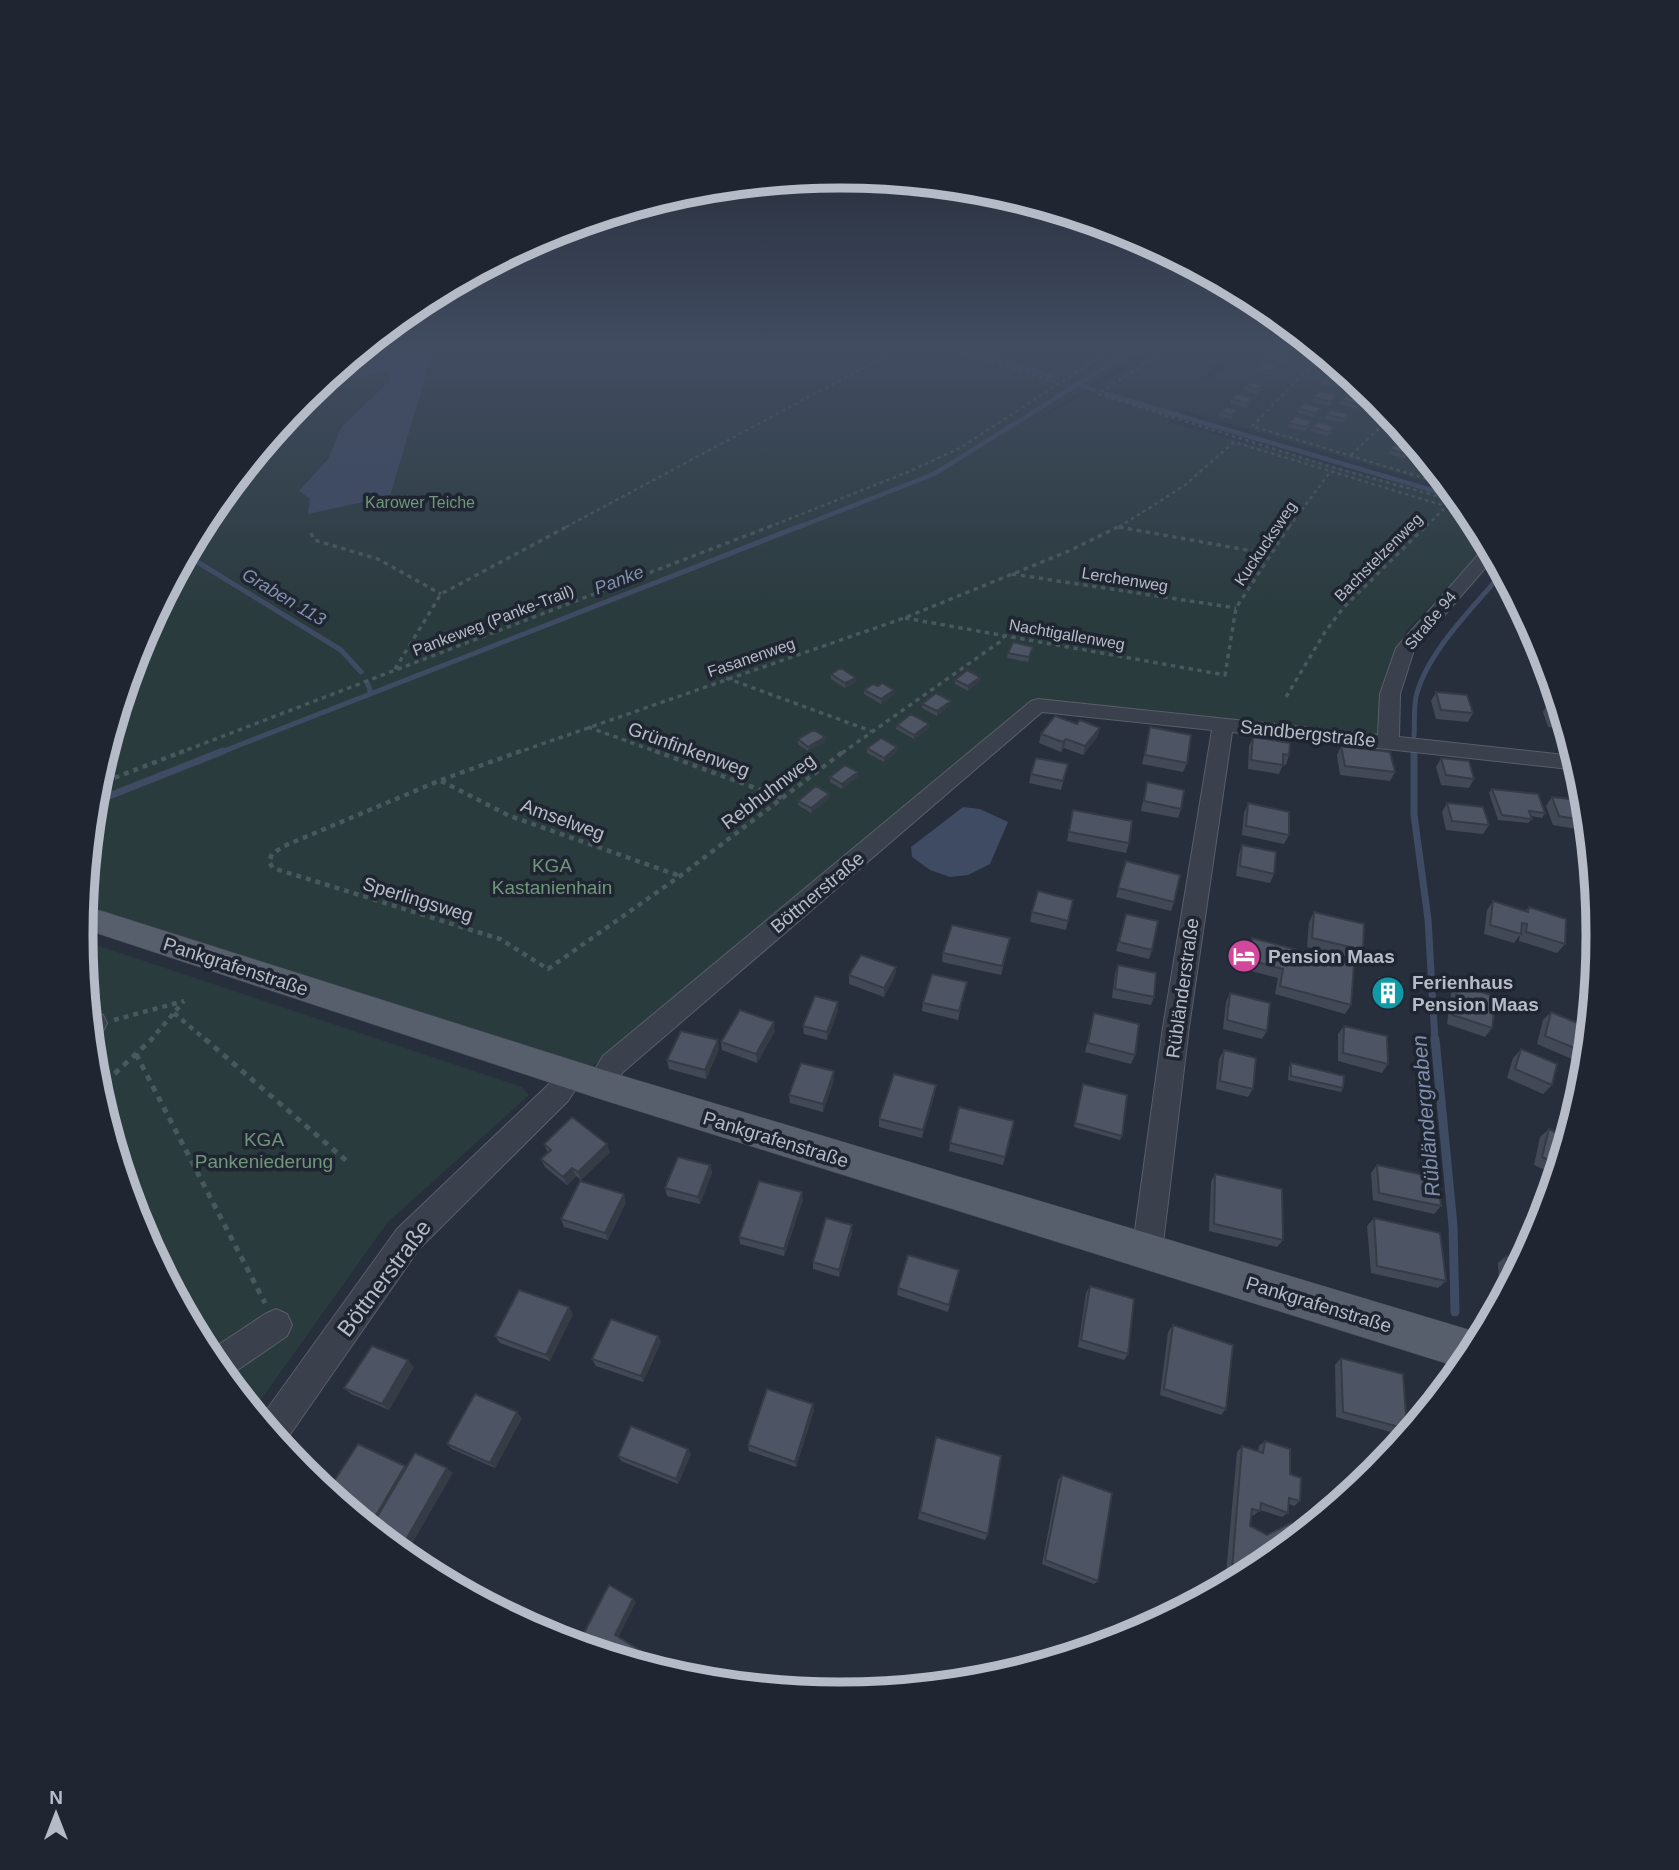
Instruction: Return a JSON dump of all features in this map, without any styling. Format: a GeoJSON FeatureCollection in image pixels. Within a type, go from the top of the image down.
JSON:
{"type":"FeatureCollection","features":[{"type":"Feature","properties":{"kind":"main road","name":"Pankgrafenstraße"},"geometry":{"type":"LineString","coordinates":[[93,920],[586,1080],[1462,1347]]}},
{"type":"Feature","properties":{"kind":"street","name":"Straße 94"},"geometry":{"type":"LineString","coordinates":[[1389,742],[1391,688],[1396,665],[1405,648],[1484,559]]}},
{"type":"Feature","properties":{"kind":"street","name":"Sandbergstraße"},"geometry":{"type":"LineString","coordinates":[[1038,705],[1566,762]]}},
{"type":"Feature","properties":{"kind":"street","name":"Böttnerstraße"},"geometry":{"type":"LineString","coordinates":[[277,1425],[408,1239],[558,1093],[613,1064],[1038,705]]}},
{"type":"Feature","properties":{"kind":"street","name":"Rübländerstraße"},"geometry":{"type":"LineString","coordinates":[[1147,1252],[1176,1027],[1223,724]]}},
{"type":"Feature","properties":{"kind":"street"},"geometry":{"type":"LineString","coordinates":[[226,1359],[276,1325]]}},
{"type":"Feature","properties":{"kind":"path"},"geometry":{"type":"LineString","coordinates":[[394,670],[441,594],[737,435]]}},
{"type":"Feature","properties":{"kind":"path","name":"Pankeweg (Panke-Trail)"},"geometry":{"type":"LineString","coordinates":[[109,780],[678,563],[908,472],[978,435]]}},
{"type":"Feature","properties":{"kind":"path"},"geometry":{"type":"LineString","coordinates":[[1229,435],[1445,498]]}},
{"type":"Feature","properties":{"kind":"path"},"geometry":{"type":"LineString","coordinates":[[1284,435],[1432,480]]}},
{"type":"Feature","properties":{"kind":"path"},"geometry":{"type":"LineString","coordinates":[[1351,455],[1371,435]]}},
{"type":"Feature","properties":{"kind":"path","name":"Fasanenweg"},"geometry":{"type":"LineString","coordinates":[[273,868],[269,862],[272,854],[284,846],[440,780],[904,618],[1069,551],[1119,527],[1184,486],[1234,442],[1330,472]]}},
{"type":"Feature","properties":{"kind":"path","name":"Bachstelzenweg"},"geometry":{"type":"LineString","coordinates":[[1286,697],[1297,684],[1329,624],[1359,591],[1443,510],[1442,505],[1330,472]]}},
{"type":"Feature","properties":{"kind":"path","name":"Kuckucksweg"},"geometry":{"type":"LineString","coordinates":[[1225,675],[1236,608],[1269,554],[1330,472]]}},
{"type":"Feature","properties":{"kind":"path"},"geometry":{"type":"LineString","coordinates":[[1119,527],[1269,554]]}},
{"type":"Feature","properties":{"kind":"path"},"geometry":{"type":"LineString","coordinates":[[311,533],[314,540],[378,559],[441,594]]}},
{"type":"Feature","properties":{"kind":"path","name":"Lerchenweg"},"geometry":{"type":"LineString","coordinates":[[1011,573],[1236,608]]}},
{"type":"Feature","properties":{"kind":"path","name":"Nachtigallenweg"},"geometry":{"type":"LineString","coordinates":[[904,618],[1225,675]]}},
{"type":"Feature","properties":{"kind":"path","name":"Rebhuhnweg"},"geometry":{"type":"LineString","coordinates":[[548,969],[680,876],[871,731],[1001,641],[1005,635]]}},
{"type":"Feature","properties":{"kind":"path"},"geometry":{"type":"LineString","coordinates":[[726,678],[871,731]]}},
{"type":"Feature","properties":{"kind":"path","name":"Grünfinkenweg"},"geometry":{"type":"LineString","coordinates":[[587,727],[782,798]]}},
{"type":"Feature","properties":{"kind":"path","name":"Amselweg"},"geometry":{"type":"LineString","coordinates":[[440,780],[510,816],[680,876]]}},
{"type":"Feature","properties":{"kind":"path","name":"Sperlingsweg"},"geometry":{"type":"LineString","coordinates":[[273,868],[500,940],[548,969]]}},
{"type":"Feature","properties":{"kind":"path"},"geometry":{"type":"LineString","coordinates":[[98,1023],[184,1001],[136,1054],[107,1081]]}},
{"type":"Feature","properties":{"kind":"path"},"geometry":{"type":"LineString","coordinates":[[174,1013],[349,1163]]}},
{"type":"Feature","properties":{"kind":"path"},"geometry":{"type":"LineString","coordinates":[[136,1054],[276,1325]]}},
{"type":"Feature","properties":{"kind":"green space","name":"KGA Kastanienhain"},"geometry":{"type":"Polygon","coordinates":[[[285,435],[1218,435],[1443,495],[1481,554],[1406,631],[1384,688],[1378,735],[1035,698],[589,1069],[93,911],[99,838],[107,789],[132,695],[150,649],[193,562],[219,520],[247,480],[285,435]]]}},
{"type":"Feature","properties":{"kind":"green space","name":"KGA Kastanienhain"},"geometry":{"type":"Polygon","coordinates":[[[1270,435],[1394,435],[1435,484],[1270,435]]]}},
{"type":"Feature","properties":{"kind":"green space","name":"KGA Pankeniederung"},"geometry":{"type":"Polygon","coordinates":[[[93,944],[522,1087],[529,1095],[387,1223],[258,1404],[219,1350],[193,1308],[170,1265],[132,1175],[107,1081],[94,984],[93,944]]]}},
{"type":"Feature","properties":{"kind":"water"},"geometry":{"type":"Polygon","coordinates":[[[338,435],[408,435],[390,496],[308,514],[310,499],[299,491],[328,459],[338,435]]]}},
{"type":"Feature","properties":{"kind":"water"},"geometry":{"type":"Polygon","coordinates":[[[963,807],[980,809],[1008,822],[990,864],[968,875],[950,877],[930,870],[912,857],[911,847],[963,807]]]}},
{"type":"Feature","properties":{"kind":"building"},"geometry":{"type":"Polygon","coordinates":[[[1394,445],[1408,451],[1405,454],[1390,449],[1394,445]]]}},
{"type":"Feature","properties":{"kind":"building"},"geometry":{"type":"Polygon","coordinates":[[[1013,642],[1033,647],[1029,657],[1008,653],[1013,642]]]}},
{"type":"Feature","properties":{"kind":"building"},"geometry":{"type":"Polygon","coordinates":[[[841,668],[856,678],[845,683],[831,674],[841,668]]]}},
{"type":"Feature","properties":{"kind":"building"},"geometry":{"type":"Polygon","coordinates":[[[967,670],[980,677],[968,686],[955,680],[967,670]]]}},
{"type":"Feature","properties":{"kind":"building"},"geometry":{"type":"Polygon","coordinates":[[[882,683],[894,690],[881,699],[864,690],[873,684],[878,686],[882,683]]]}},
{"type":"Feature","properties":{"kind":"building"},"geometry":{"type":"Polygon","coordinates":[[[1436,692],[1467,695],[1473,713],[1441,710],[1436,692]]]}},
{"type":"Feature","properties":{"kind":"building"},"geometry":{"type":"Polygon","coordinates":[[[936,693],[951,701],[937,711],[922,704],[936,693]]]}},
{"type":"Feature","properties":{"kind":"building"},"geometry":{"type":"Polygon","coordinates":[[[911,714],[929,724],[914,735],[897,725],[911,714]]]}},
{"type":"Feature","properties":{"kind":"building"},"geometry":{"type":"Polygon","coordinates":[[[1055,716],[1077,724],[1080,720],[1100,728],[1085,746],[1066,739],[1063,742],[1041,734],[1055,716]]]}},
{"type":"Feature","properties":{"kind":"building"},"geometry":{"type":"Polygon","coordinates":[[[1150,727],[1191,735],[1187,763],[1145,755],[1150,727]]]}},
{"type":"Feature","properties":{"kind":"building"},"geometry":{"type":"Polygon","coordinates":[[[814,730],[825,737],[808,747],[798,739],[814,730]]]}},
{"type":"Feature","properties":{"kind":"building"},"geometry":{"type":"Polygon","coordinates":[[[1253,737],[1290,743],[1289,755],[1283,754],[1283,765],[1251,760],[1253,737]]]}},
{"type":"Feature","properties":{"kind":"building"},"geometry":{"type":"Polygon","coordinates":[[[881,738],[897,747],[884,758],[867,748],[881,738]]]}},
{"type":"Feature","properties":{"kind":"building"},"geometry":{"type":"Polygon","coordinates":[[[1341,746],[1390,752],[1395,772],[1345,766],[1341,746]]]}},
{"type":"Feature","properties":{"kind":"building"},"geometry":{"type":"Polygon","coordinates":[[[1036,758],[1068,764],[1063,781],[1031,774],[1036,758]]]}},
{"type":"Feature","properties":{"kind":"building"},"geometry":{"type":"Polygon","coordinates":[[[1441,758],[1469,761],[1474,779],[1446,775],[1441,758]]]}},
{"type":"Feature","properties":{"kind":"building"},"geometry":{"type":"Polygon","coordinates":[[[845,765],[858,772],[842,784],[830,777],[845,765]]]}},
{"type":"Feature","properties":{"kind":"building"},"geometry":{"type":"Polygon","coordinates":[[[1147,782],[1184,790],[1181,809],[1144,801],[1147,782]]]}},
{"type":"Feature","properties":{"kind":"building"},"geometry":{"type":"Polygon","coordinates":[[[816,786],[829,794],[811,808],[798,801],[816,786]]]}},
{"type":"Feature","properties":{"kind":"building"},"geometry":{"type":"Polygon","coordinates":[[[1492,789],[1538,794],[1545,813],[1529,811],[1532,819],[1502,815],[1492,789]]]}},
{"type":"Feature","properties":{"kind":"building"},"geometry":{"type":"Polygon","coordinates":[[[1552,797],[1570,799],[1574,803],[1577,819],[1559,816],[1552,797]]]}},
{"type":"Feature","properties":{"kind":"building"},"geometry":{"type":"Polygon","coordinates":[[[1248,803],[1289,812],[1289,835],[1246,826],[1248,803]]]}},
{"type":"Feature","properties":{"kind":"building"},"geometry":{"type":"Polygon","coordinates":[[[1447,803],[1483,807],[1489,825],[1452,821],[1447,803]]]}},
{"type":"Feature","properties":{"kind":"building"},"geometry":{"type":"Polygon","coordinates":[[[1073,810],[1132,821],[1129,843],[1069,832],[1073,810]]]}},
{"type":"Feature","properties":{"kind":"building"},"geometry":{"type":"Polygon","coordinates":[[[1242,845],[1276,852],[1274,874],[1240,866],[1242,845]]]}},
{"type":"Feature","properties":{"kind":"building"},"geometry":{"type":"Polygon","coordinates":[[[1126,861],[1180,875],[1174,902],[1118,888],[1126,861]]]}},
{"type":"Feature","properties":{"kind":"building"},"geometry":{"type":"Polygon","coordinates":[[[1038,891],[1073,900],[1068,921],[1032,912],[1038,891]]]}},
{"type":"Feature","properties":{"kind":"building"},"geometry":{"type":"Polygon","coordinates":[[[1493,901],[1528,912],[1529,907],[1566,919],[1565,944],[1526,932],[1527,924],[1522,923],[1521,934],[1490,925],[1493,901]]]}},
{"type":"Feature","properties":{"kind":"building"},"geometry":{"type":"Polygon","coordinates":[[[1314,912],[1364,924],[1363,950],[1312,938],[1314,912]]]}},
{"type":"Feature","properties":{"kind":"building"},"geometry":{"type":"Polygon","coordinates":[[[1126,914],[1158,921],[1152,950],[1119,942],[1126,914]]]}},
{"type":"Feature","properties":{"kind":"building"},"geometry":{"type":"Polygon","coordinates":[[[952,925],[1010,938],[1002,966],[943,953],[952,925]]]}},
{"type":"Feature","properties":{"kind":"building","name":"Pension Maas"},"geometry":{"type":"Polygon","coordinates":[[[1252,938],[1354,965],[1351,1005],[1280,986],[1283,969],[1249,960],[1252,938]]]}},
{"type":"Feature","properties":{"kind":"building"},"geometry":{"type":"Polygon","coordinates":[[[861,955],[896,967],[884,988],[849,975],[861,955]]]}},
{"type":"Feature","properties":{"kind":"building"},"geometry":{"type":"Polygon","coordinates":[[[1118,965],[1156,973],[1154,997],[1115,989],[1118,965]]]}},
{"type":"Feature","properties":{"kind":"building"},"geometry":{"type":"Polygon","coordinates":[[[932,974],[967,982],[959,1011],[923,1003],[932,974]]]}},
{"type":"Feature","properties":{"kind":"building","name":"Ferienhaus Pension Maas"},"geometry":{"type":"Polygon","coordinates":[[[1379,978],[1403,984],[1403,1000],[1379,994],[1379,978]]]}},
{"type":"Feature","properties":{"kind":"building"},"geometry":{"type":"Polygon","coordinates":[[[1458,984],[1496,997],[1492,1028],[1453,1015],[1458,984]]]}},
{"type":"Feature","properties":{"kind":"building"},"geometry":{"type":"Polygon","coordinates":[[[1230,993],[1270,1003],[1267,1031],[1227,1020],[1230,993]]]}},
{"type":"Feature","properties":{"kind":"building"},"geometry":{"type":"Polygon","coordinates":[[[815,996],[838,1002],[827,1032],[803,1026],[815,996]]]}},
{"type":"Feature","properties":{"kind":"building"},"geometry":{"type":"Polygon","coordinates":[[[740,1010],[774,1022],[756,1054],[721,1042],[740,1010]]]}},
{"type":"Feature","properties":{"kind":"building"},"geometry":{"type":"Polygon","coordinates":[[[1551,1012],[1581,1025],[1577,1049],[1545,1036],[1551,1012]]]}},
{"type":"Feature","properties":{"kind":"building"},"geometry":{"type":"Polygon","coordinates":[[[1094,1013],[1139,1024],[1135,1055],[1088,1043],[1094,1013]]]}},
{"type":"Feature","properties":{"kind":"building"},"geometry":{"type":"Polygon","coordinates":[[[1344,1026],[1387,1036],[1388,1064],[1343,1053],[1344,1026]]]}},
{"type":"Feature","properties":{"kind":"building"},"geometry":{"type":"Polygon","coordinates":[[[681,1031],[718,1040],[705,1070],[667,1060],[681,1031]]]}},
{"type":"Feature","properties":{"kind":"building"},"geometry":{"type":"Polygon","coordinates":[[[1521,1049],[1557,1064],[1552,1085],[1515,1069],[1521,1049]]]}},
{"type":"Feature","properties":{"kind":"building"},"geometry":{"type":"Polygon","coordinates":[[[1224,1050],[1256,1058],[1253,1089],[1220,1081],[1224,1050]]]}},
{"type":"Feature","properties":{"kind":"building"},"geometry":{"type":"Polygon","coordinates":[[[801,1063],[834,1071],[823,1104],[789,1095],[801,1063]]]}},
{"type":"Feature","properties":{"kind":"building"},"geometry":{"type":"Polygon","coordinates":[[[1291,1063],[1344,1076],[1343,1088],[1291,1076],[1291,1063]]]}},
{"type":"Feature","properties":{"kind":"building"},"geometry":{"type":"Polygon","coordinates":[[[894,1074],[936,1085],[923,1130],[879,1119],[894,1074]]]}},
{"type":"Feature","properties":{"kind":"building"},"geometry":{"type":"Polygon","coordinates":[[[1083,1084],[1127,1095],[1122,1136],[1075,1123],[1083,1084]]]}},
{"type":"Feature","properties":{"kind":"building"},"geometry":{"type":"Polygon","coordinates":[[[959,1107],[1014,1121],[1005,1157],[950,1143],[959,1107]]]}},
{"type":"Feature","properties":{"kind":"building"},"geometry":{"type":"Polygon","coordinates":[[[572,1117],[607,1144],[578,1172],[572,1168],[563,1177],[541,1159],[551,1150],[544,1144],[572,1117]]]}},
{"type":"Feature","properties":{"kind":"building"},"geometry":{"type":"Polygon","coordinates":[[[1549,1129],[1559,1134],[1551,1161],[1542,1157],[1549,1129]]]}},
{"type":"Feature","properties":{"kind":"building"},"geometry":{"type":"Polygon","coordinates":[[[678,1157],[710,1165],[698,1197],[665,1188],[678,1157]]]}},
{"type":"Feature","properties":{"kind":"building"},"geometry":{"type":"Polygon","coordinates":[[[1377,1165],[1438,1178],[1441,1206],[1379,1193],[1377,1165]]]}},
{"type":"Feature","properties":{"kind":"building"},"geometry":{"type":"Polygon","coordinates":[[[1215,1174],[1282,1189],[1283,1240],[1214,1224],[1215,1174]]]}},
{"type":"Feature","properties":{"kind":"building"},"geometry":{"type":"Polygon","coordinates":[[[580,1181],[624,1194],[605,1233],[561,1219],[580,1181]]]}},
{"type":"Feature","properties":{"kind":"building"},"geometry":{"type":"Polygon","coordinates":[[[759,1181],[802,1192],[784,1249],[739,1237],[759,1181]]]}},
{"type":"Feature","properties":{"kind":"building"},"geometry":{"type":"Polygon","coordinates":[[[826,1218],[852,1225],[839,1270],[813,1262],[826,1218]]]}},
{"type":"Feature","properties":{"kind":"building"},"geometry":{"type":"Polygon","coordinates":[[[1374,1218],[1440,1233],[1446,1281],[1377,1266],[1374,1218]]]}},
{"type":"Feature","properties":{"kind":"building"},"geometry":{"type":"Polygon","coordinates":[[[908,1255],[959,1270],[949,1305],[898,1288],[908,1255]]]}},
{"type":"Feature","properties":{"kind":"building"},"geometry":{"type":"Polygon","coordinates":[[[1506,1256],[1512,1258],[1507,1268],[1506,1256]]]}},
{"type":"Feature","properties":{"kind":"building"},"geometry":{"type":"Polygon","coordinates":[[[1090,1286],[1134,1299],[1128,1354],[1081,1340],[1090,1286]]]}},
{"type":"Feature","properties":{"kind":"building"},"geometry":{"type":"Polygon","coordinates":[[[519,1290],[569,1307],[546,1355],[495,1336],[519,1290]]]}},
{"type":"Feature","properties":{"kind":"building"},"geometry":{"type":"Polygon","coordinates":[[[611,1319],[658,1336],[641,1376],[592,1359],[611,1319]]]}},
{"type":"Feature","properties":{"kind":"building"},"geometry":{"type":"Polygon","coordinates":[[[1173,1325],[1233,1345],[1226,1409],[1164,1389],[1173,1325]]]}},
{"type":"Feature","properties":{"kind":"building"},"geometry":{"type":"Polygon","coordinates":[[[372,1346],[408,1360],[382,1404],[344,1388],[372,1346]]]}},
{"type":"Feature","properties":{"kind":"building"},"geometry":{"type":"Polygon","coordinates":[[[1341,1358],[1403,1374],[1406,1421],[1401,1427],[1343,1412],[1341,1358]]]}},
{"type":"Feature","properties":{"kind":"building"},"geometry":{"type":"Polygon","coordinates":[[[767,1389],[813,1404],[795,1462],[748,1445],[767,1389]]]}},
{"type":"Feature","properties":{"kind":"building"},"geometry":{"type":"Polygon","coordinates":[[[475,1394],[517,1412],[490,1463],[447,1444],[475,1394]]]}},
{"type":"Feature","properties":{"kind":"building"},"geometry":{"type":"Polygon","coordinates":[[[631,1426],[688,1449],[676,1479],[618,1456],[631,1426]]]}},
{"type":"Feature","properties":{"kind":"building"},"geometry":{"type":"Polygon","coordinates":[[[936,1437],[1001,1456],[988,1534],[920,1512],[936,1437]]]}},
{"type":"Feature","properties":{"kind":"building"},"geometry":{"type":"Polygon","coordinates":[[[1265,1441],[1290,1449],[1290,1474],[1301,1478],[1300,1501],[1289,1498],[1288,1513],[1261,1503],[1260,1511],[1252,1509],[1250,1526],[1267,1535],[1291,1523],[1294,1527],[1232,1570],[1242,1446],[1263,1453],[1265,1441]]]}},
{"type":"Feature","properties":{"kind":"building"},"geometry":{"type":"Polygon","coordinates":[[[358,1444],[405,1466],[374,1518],[333,1483],[358,1444]]]}},
{"type":"Feature","properties":{"kind":"building"},"geometry":{"type":"Polygon","coordinates":[[[415,1453],[447,1468],[405,1542],[376,1519],[415,1453]]]}},
{"type":"Feature","properties":{"kind":"building"},"geometry":{"type":"Polygon","coordinates":[[[1062,1475],[1112,1493],[1098,1581],[1045,1560],[1062,1475]]]}},
{"type":"Feature","properties":{"kind":"building"},"geometry":{"type":"Polygon","coordinates":[[[609,1585],[633,1599],[615,1635],[641,1651],[640,1654],[583,1636],[609,1585]]]}},
{"type":"Feature","properties":{"kind":"waterway","name":"Panke"},"geometry":{"type":"LineString","coordinates":[[799,527],[934,474],[996,435]]}},
{"type":"Feature","properties":{"kind":"waterway","name":"Rübländergraben"},"geometry":{"type":"LineString","coordinates":[[1246,435],[1441,493]]}},
{"type":"Feature","properties":{"kind":"waterway","name":"Panke"},"geometry":{"type":"LineString","coordinates":[[371,694],[803,525]]}},
{"type":"Feature","properties":{"kind":"waterway","name":"Graben 113"},"geometry":{"type":"LineString","coordinates":[[194,560],[341,650],[361,672]]}},
{"type":"Feature","properties":{"kind":"waterway","name":"Rübländergraben"},"geometry":{"type":"LineString","coordinates":[[1414,736],[1416,698],[1431,661],[1496,580]]}},
{"type":"Feature","properties":{"kind":"waterway","name":"Graben 113"},"geometry":{"type":"LineString","coordinates":[[367,682],[371,694]]}},
{"type":"Feature","properties":{"kind":"waterway","name":"Panke"},"geometry":{"type":"LineString","coordinates":[[219,753],[371,694]]}},
{"type":"Feature","properties":{"kind":"waterway","name":"Rübländergraben"},"geometry":{"type":"LineString","coordinates":[[1414,750],[1414,815],[1428,919],[1435,1041]]}},
{"type":"Feature","properties":{"kind":"waterway","name":"Panke"},"geometry":{"type":"LineString","coordinates":[[106,797],[223,751]]}},
{"type":"Feature","properties":{"kind":"waterway","name":"Rübländergraben"},"geometry":{"type":"LineString","coordinates":[[1435,1039],[1453,1226],[1455,1312]]}},
{"type":"Feature","properties":{"kind":"place","name":"Pension Maas"},"geometry":{"type":"Point","coordinates":[1244,956]}},
{"type":"Feature","properties":{"kind":"place","name":"Ferienhaus Pension Maas"},"geometry":{"type":"Point","coordinates":[1388,993]}},
{"type":"Feature","properties":{"kind":"park label","name":"Karower Teiche"},"geometry":{"type":"Point","coordinates":[420,502]}}]}
